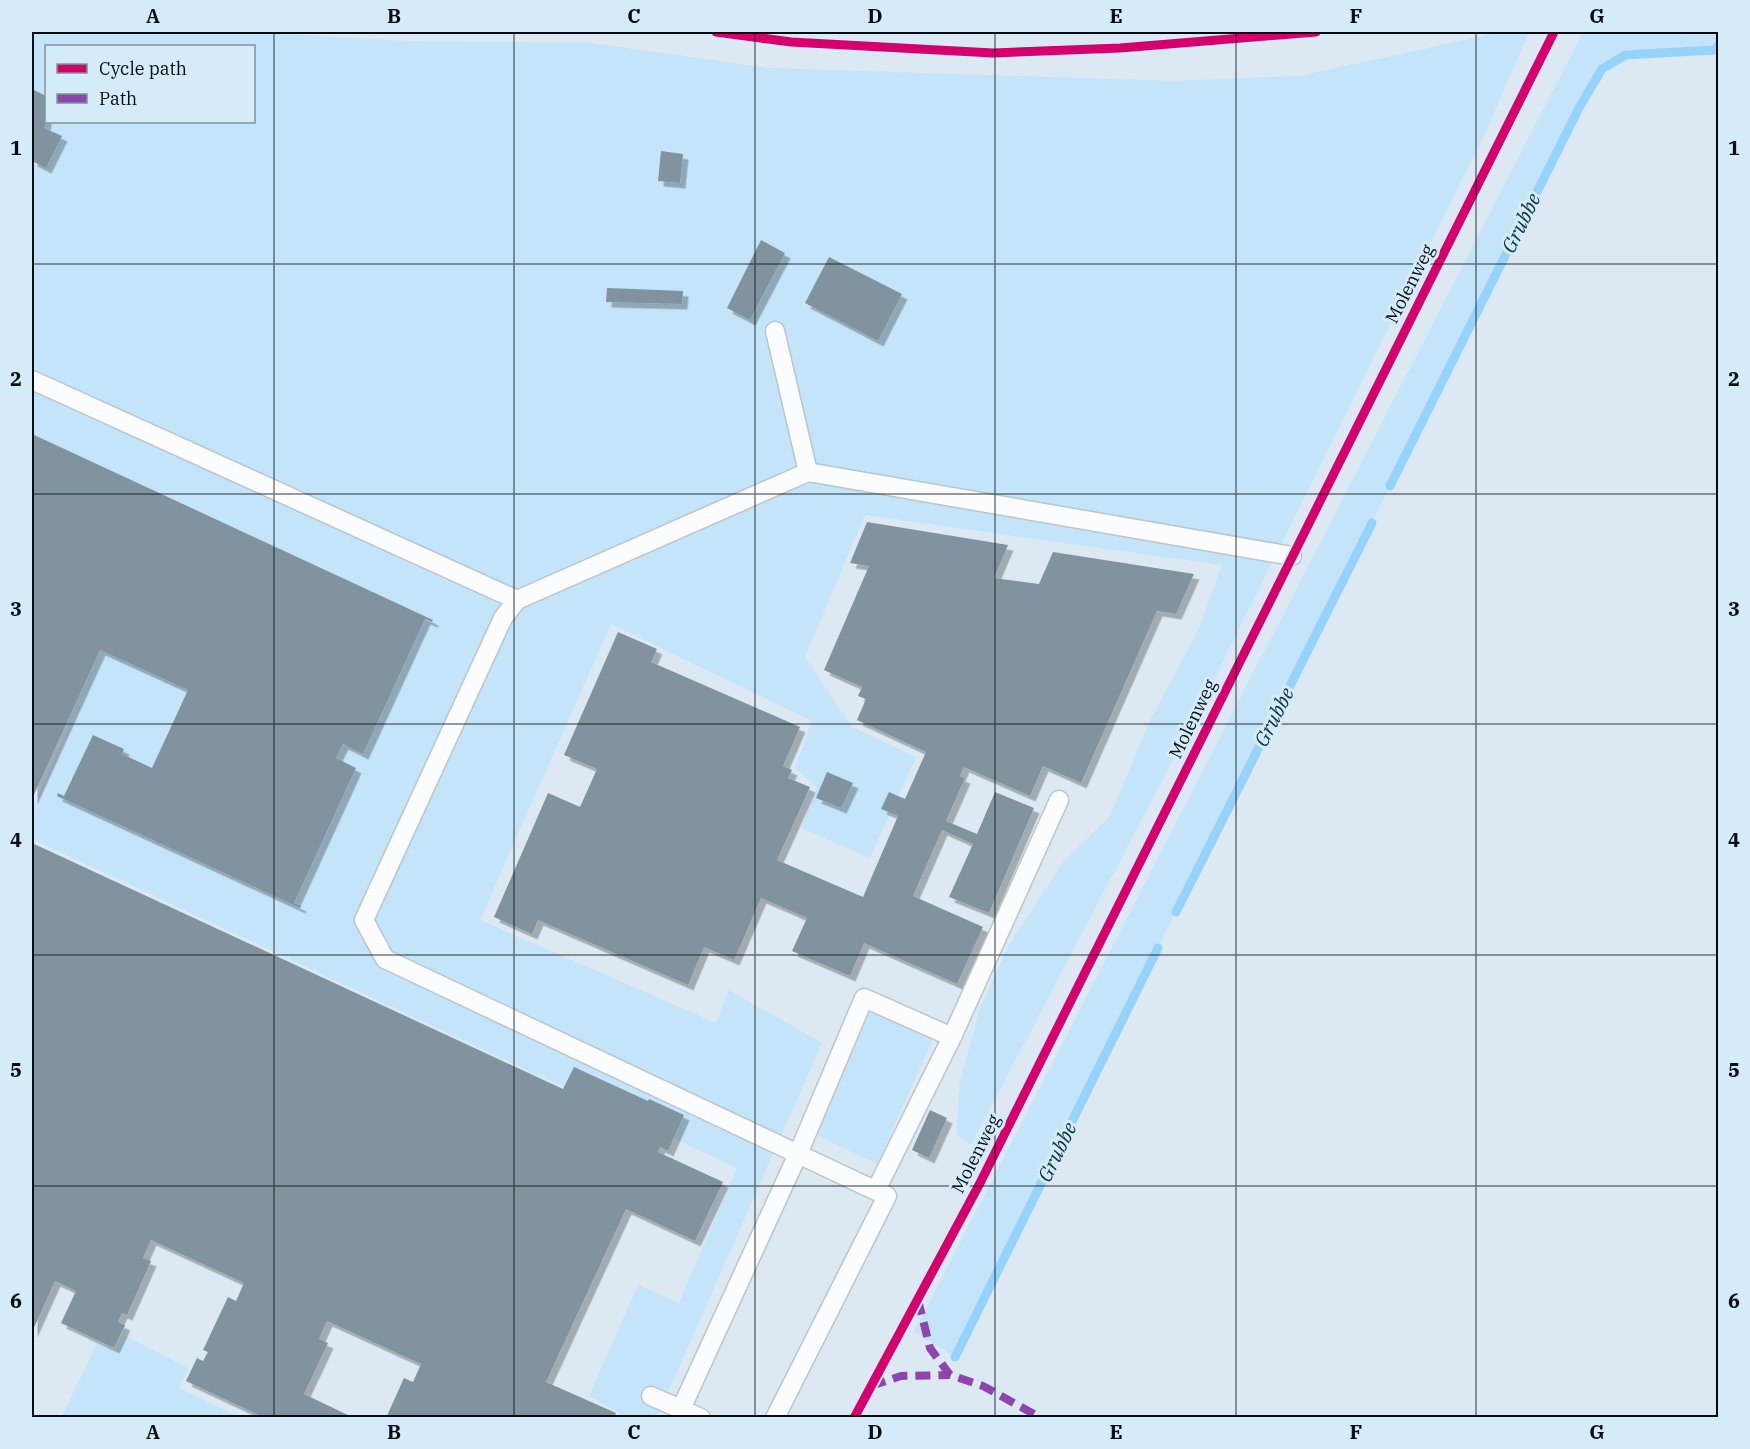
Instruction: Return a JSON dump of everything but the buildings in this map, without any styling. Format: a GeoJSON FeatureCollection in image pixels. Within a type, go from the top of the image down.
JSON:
{"type":"FeatureCollection","features":[{"type":"Feature","properties":{"kind":"lane"},"geometry":{"type":"LineString","coordinates":[[775,331],[808,472]]}},
{"type":"Feature","properties":{"kind":"lane"},"geometry":{"type":"LineString","coordinates":[[32,380],[517,600]]}},
{"type":"Feature","properties":{"kind":"lane"},"geometry":{"type":"LineString","coordinates":[[775,1418],[887,1196],[385,959],[364,920],[503,618],[517,600],[808,472],[1292,556]]}},
{"type":"Feature","properties":{"kind":"lane"},"geometry":{"type":"LineString","coordinates":[[876,1191],[952,1037],[1059,800]]}},
{"type":"Feature","properties":{"kind":"lane"},"geometry":{"type":"LineString","coordinates":[[681,1409],[798,1154],[864,998],[952,1037]]}},
{"type":"Feature","properties":{"kind":"lane"},"geometry":{"type":"LineString","coordinates":[[651,1396],[701,1418]]}},
{"type":"Feature","properties":{"kind":"shaded area"},"geometry":{"type":"Polygon","coordinates":[[[32,32],[254,32],[407,41],[592,43],[770,68],[1174,81],[1299,76],[1501,32],[1529,32],[1486,131],[1198,712],[971,1145],[956,1135],[960,1082],[980,1008],[1009,945],[1063,862],[1110,816],[1150,720],[1198,631],[1222,565],[865,515],[805,657],[852,727],[916,757],[870,858],[801,828],[817,787],[795,768],[812,721],[611,624],[480,920],[716,1023],[729,990],[822,1043],[657,1417],[618,1417],[620,1413],[589,1396],[638,1285],[679,1303],[737,1168],[32,839],[32,809],[70,725],[32,668],[32,32]]]}},
{"type":"Feature","properties":{"kind":"shaded area"},"geometry":{"type":"Polygon","coordinates":[[[1583,32],[1718,32],[1718,51],[1639,56],[1594,76],[1486,301],[1322,619],[954,1356],[914,1332],[1583,32]]]}},
{"type":"Feature","properties":{"kind":"shaded area"},"geometry":{"type":"Polygon","coordinates":[[[870,1010],[933,1039],[877,1164],[812,1133],[870,1010]]]}},
{"type":"Feature","properties":{"kind":"shaded area"},"geometry":{"type":"Polygon","coordinates":[[[123,1335],[188,1368],[179,1388],[239,1417],[62,1417],[97,1343],[114,1350],[123,1335]]]}},
{"type":"Feature","properties":{"kind":"waterway","name":"Grubbe"},"geometry":{"type":"LineString","coordinates":[[1390,486],[1580,106],[1602,69],[1625,55],[1714,50],[1718,46]]}},
{"type":"Feature","properties":{"kind":"waterway","name":"Grubbe"},"geometry":{"type":"LineString","coordinates":[[1176,912],[1372,523]]}},
{"type":"Feature","properties":{"kind":"waterway","name":"Grubbe"},"geometry":{"type":"LineString","coordinates":[[955,1357],[1158,948]]}},
{"type":"Feature","properties":{"kind":"marked path"},"geometry":{"type":"LineString","coordinates":[[918,1300],[930,1348],[950,1375],[983,1386],[1041,1418]]}},
{"type":"Feature","properties":{"kind":"marked path"},"geometry":{"type":"LineString","coordinates":[[871,1386],[901,1376],[950,1375]]}},
{"type":"Feature","properties":{"kind":"cycle path"},"geometry":{"type":"LineString","coordinates":[[716,32],[791,42],[993,53],[1120,48],[1316,32]]}},
{"type":"Feature","properties":{"kind":"cycle path","name":"Molenweg"},"geometry":{"type":"LineString","coordinates":[[854,1418],[980,1183],[1554,32]]}}]}
